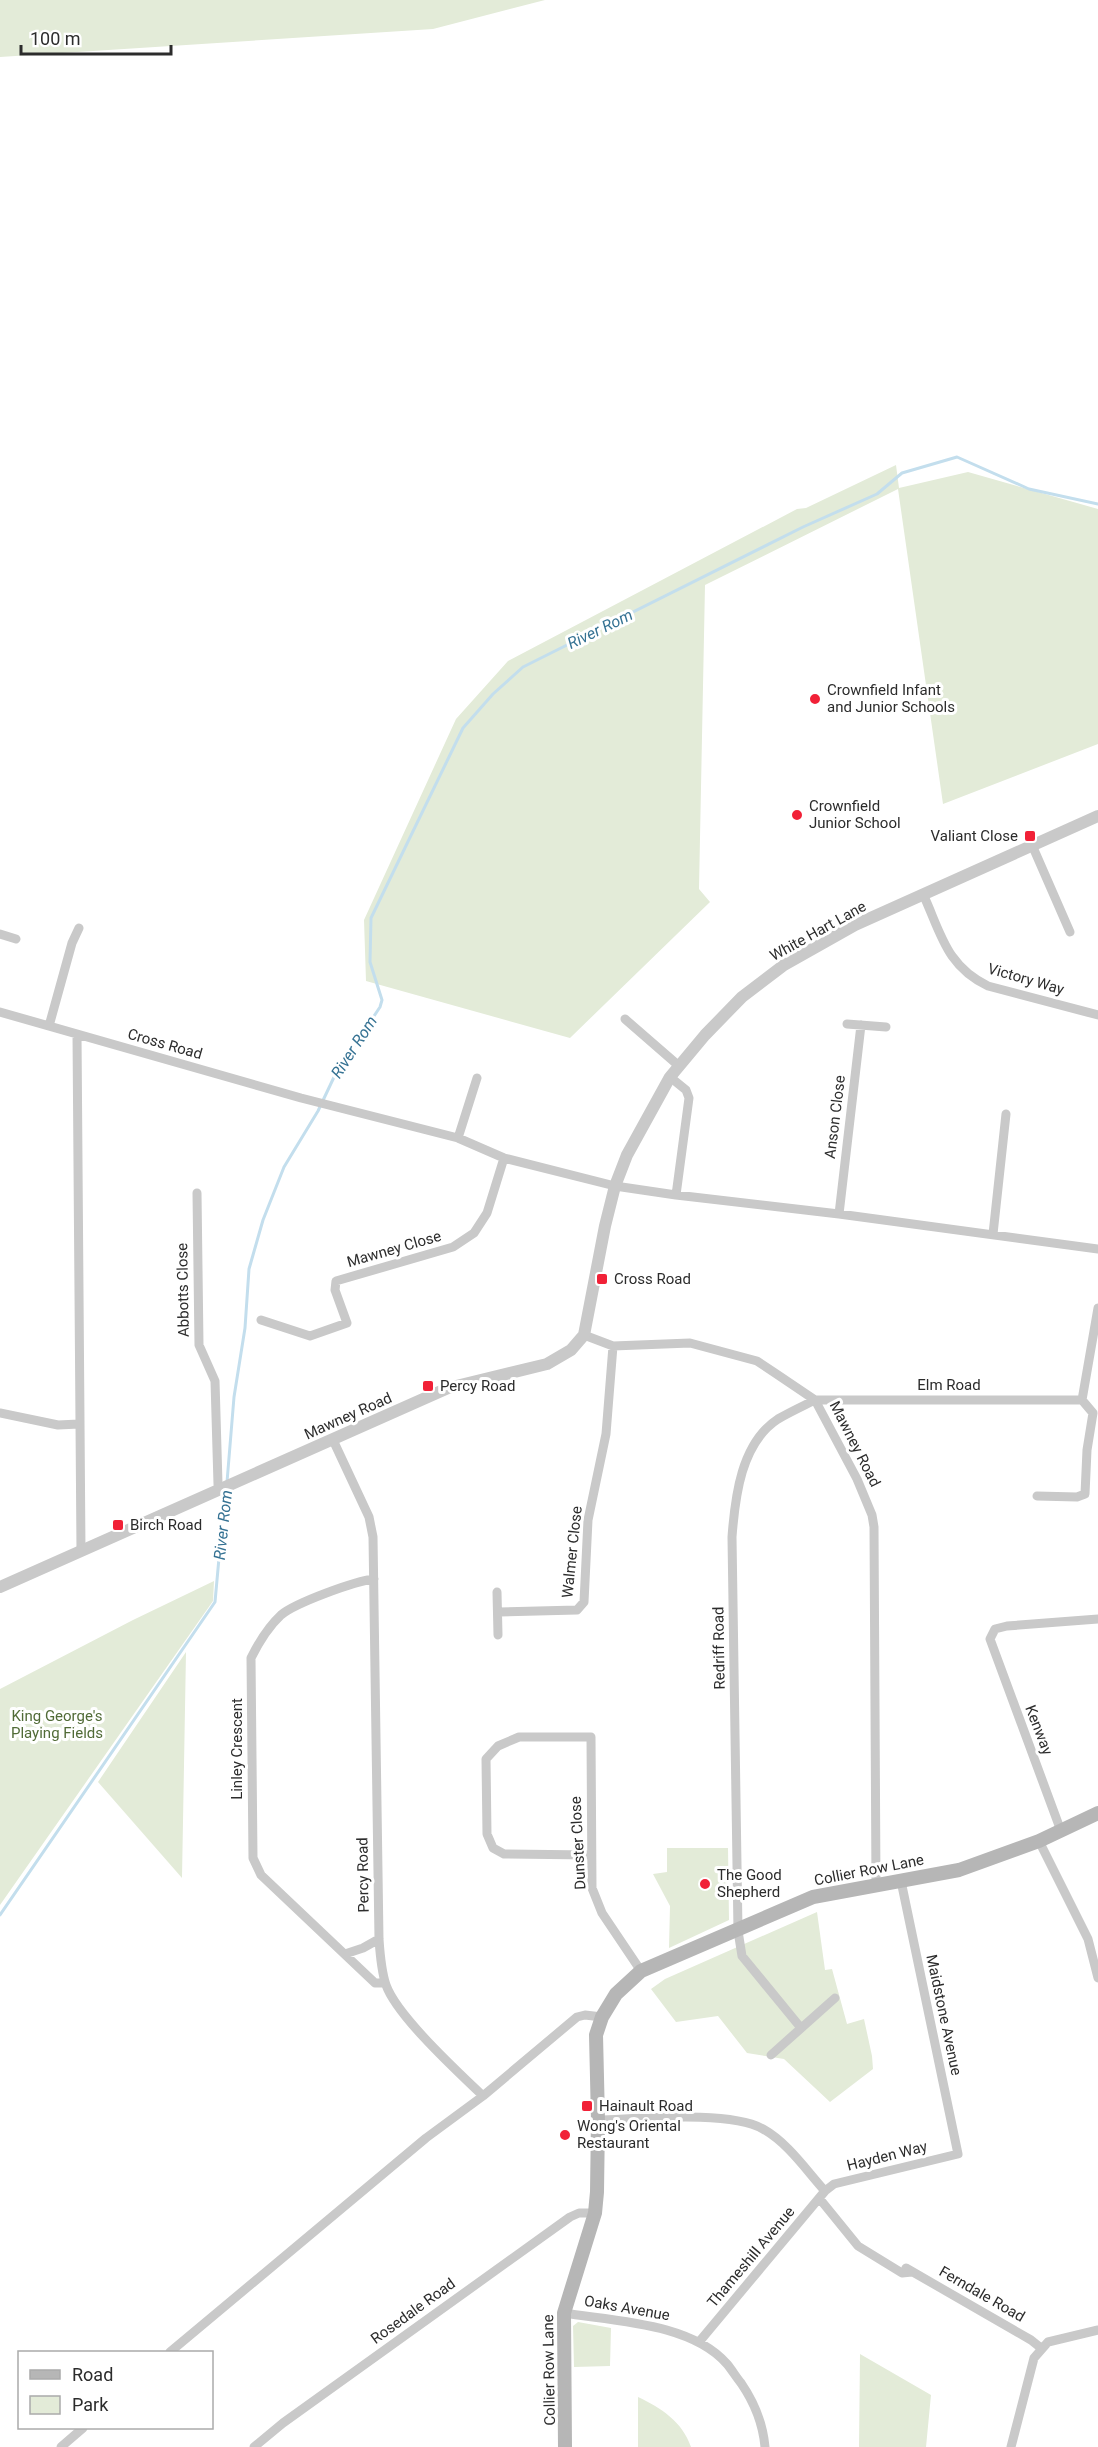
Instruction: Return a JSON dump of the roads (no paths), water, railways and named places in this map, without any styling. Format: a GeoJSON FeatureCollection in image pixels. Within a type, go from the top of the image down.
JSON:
{"type":"FeatureCollection","features":[{"type":"Feature","properties":{"kind":"main road","name":"Collier Row Lane"},"geometry":{"type":"LineString","coordinates":[[566,2447],[564,2313],[595,2213],[598,2120],[596,2035],[602,2018],[616,1994],[642,1971],[813,1897],[959,1870],[1061,1832],[1098,1813]]}},
{"type":"Feature","properties":{"kind":"street","name":"White Hart Lane"},"geometry":{"type":"LineString","coordinates":[[584,1335],[605,1226],[615,1186],[627,1155],[670,1077],[742,996],[784,964],[855,925],[1098,816]]}},
{"type":"Feature","properties":{"kind":"street"},"geometry":{"type":"LineString","coordinates":[[1032,845],[1070,932]]}},
{"type":"Feature","properties":{"kind":"street","name":"Victory Way"},"geometry":{"type":"LineString","coordinates":[[923,894],[953,960],[975,980],[988,986],[1098,1015]]}},
{"type":"Feature","properties":{"kind":"street"},"geometry":{"type":"LineString","coordinates":[[49,1026],[72,943],[79,928]]}},
{"type":"Feature","properties":{"kind":"street"},"geometry":{"type":"LineString","coordinates":[[0,934],[16,939]]}},
{"type":"Feature","properties":{"kind":"street","name":"Cross Road"},"geometry":{"type":"LineString","coordinates":[[0,1012],[301,1098],[458,1138],[504,1158],[615,1186],[1098,1249]]}},
{"type":"Feature","properties":{"kind":"street"},"geometry":{"type":"LineString","coordinates":[[625,1019],[679,1066]]}},
{"type":"Feature","properties":{"kind":"street"},"geometry":{"type":"LineString","coordinates":[[847,1024],[886,1027]]}},
{"type":"Feature","properties":{"kind":"street","name":"Anson Close"},"geometry":{"type":"LineString","coordinates":[[839,1214],[861,1025]]}},
{"type":"Feature","properties":{"kind":"street"},"geometry":{"type":"LineString","coordinates":[[77,1034],[81,1551]]}},
{"type":"Feature","properties":{"kind":"street"},"geometry":{"type":"LineString","coordinates":[[670,1077],[686,1090],[689,1098],[676,1195]]}},
{"type":"Feature","properties":{"kind":"street"},"geometry":{"type":"LineString","coordinates":[[458,1138],[477,1078]]}},
{"type":"Feature","properties":{"kind":"street"},"geometry":{"type":"LineString","coordinates":[[993,1234],[1006,1114]]}},
{"type":"Feature","properties":{"kind":"street","name":"Mawney Close"},"geometry":{"type":"LineString","coordinates":[[261,1320],[310,1336],[347,1323],[335,1290],[336,1281],[453,1247],[474,1233],[487,1213],[504,1158]]}},
{"type":"Feature","properties":{"kind":"street","name":"Abbotts Close"},"geometry":{"type":"LineString","coordinates":[[197,1193],[199,1345],[215,1381],[218,1484],[226,1487]]}},
{"type":"Feature","properties":{"kind":"street"},"geometry":{"type":"LineString","coordinates":[[1037,1496],[1077,1497],[1085,1494],[1087,1450],[1093,1413],[1082,1400],[1098,1308]]}},
{"type":"Feature","properties":{"kind":"street","name":"Mawney Road"},"geometry":{"type":"LineString","coordinates":[[0,1587],[448,1388],[548,1364],[572,1350],[584,1335],[613,1346],[690,1343],[757,1361],[815,1400],[857,1479],[872,1515],[874,1527],[876,1885]]}},
{"type":"Feature","properties":{"kind":"street","name":"Walmer Close"},"geometry":{"type":"LineString","coordinates":[[499,1612],[577,1610],[584,1602],[588,1520],[606,1434],[613,1346]]}},
{"type":"Feature","properties":{"kind":"street","name":"Elm Road"},"geometry":{"type":"LineString","coordinates":[[815,1400],[1082,1400]]}},
{"type":"Feature","properties":{"kind":"street","name":"Redriff Road"},"geometry":{"type":"LineString","coordinates":[[801,2028],[742,1956],[738,1930],[732,1537],[735,1505],[744,1468],[757,1440],[777,1420],[815,1400]]}},
{"type":"Feature","properties":{"kind":"street"},"geometry":{"type":"LineString","coordinates":[[0,1413],[58,1425],[79,1424]]}},
{"type":"Feature","properties":{"kind":"street","name":"Percy Road"},"geometry":{"type":"LineString","coordinates":[[333,1440],[369,1517],[373,1537],[379,1939],[387,1987]]}},
{"type":"Feature","properties":{"kind":"street"},"geometry":{"type":"LineString","coordinates":[[1087,1450],[1098,1451]]}},
{"type":"Feature","properties":{"kind":"street","name":"Linley Crescent"},"geometry":{"type":"LineString","coordinates":[[374,1579],[334,1592],[282,1614],[261,1639],[251,1658],[253,1857],[261,1875],[375,1983],[387,1987],[395,2002],[444,2058],[483,2096]]}},
{"type":"Feature","properties":{"kind":"street"},"geometry":{"type":"LineString","coordinates":[[497,1592],[498,1635]]}},
{"type":"Feature","properties":{"kind":"street","name":"Kenway"},"geometry":{"type":"LineString","coordinates":[[1061,1832],[990,1639],[995,1629],[1007,1626],[1098,1619]]}},
{"type":"Feature","properties":{"kind":"street","name":"Dunster Close"},"geometry":{"type":"LineString","coordinates":[[591,1856],[504,1854],[493,1848],[487,1834],[486,1759],[498,1746],[519,1737],[591,1737],[592,1888],[602,1912],[642,1971]]}},
{"type":"Feature","properties":{"kind":"street"},"geometry":{"type":"LineString","coordinates":[[1039,1841],[1088,1939],[1098,1978]]}},
{"type":"Feature","properties":{"kind":"street","name":"Maidstone Avenue"},"geometry":{"type":"LineString","coordinates":[[901,1881],[958,2154]]}},
{"type":"Feature","properties":{"kind":"street"},"geometry":{"type":"LineString","coordinates":[[345,1954],[379,1939]]}},
{"type":"Feature","properties":{"kind":"street"},"geometry":{"type":"LineString","coordinates":[[771,2055],[835,1998]]}},
{"type":"Feature","properties":{"kind":"street"},"geometry":{"type":"LineString","coordinates":[[171,2351],[426,2138],[483,2096],[577,2017],[585,2015],[602,2018]]}},
{"type":"Feature","properties":{"kind":"street","name":"Ferndale Road"},"geometry":{"type":"LineString","coordinates":[[598,2120],[735,2119],[762,2129],[784,2145],[858,2246],[902,2273],[909,2270],[1031,2340],[1041,2348]]}},
{"type":"Feature","properties":{"kind":"street","name":"Hayden Way"},"geometry":{"type":"LineString","coordinates":[[822,2194],[834,2184],[958,2154]]}},
{"type":"Feature","properties":{"kind":"street","name":"Thameshill Avenue"},"geometry":{"type":"LineString","coordinates":[[699,2342],[822,2194]]}},
{"type":"Feature","properties":{"kind":"street","name":"Rosedale Road"},"geometry":{"type":"LineString","coordinates":[[254,2447],[283,2423],[570,2217],[579,2213],[595,2213]]}},
{"type":"Feature","properties":{"kind":"street","name":"Oaks Avenue"},"geometry":{"type":"LineString","coordinates":[[564,2313],[673,2331],[699,2342],[726,2363],[747,2393],[764,2430],[765,2447]]}},
{"type":"Feature","properties":{"kind":"street"},"geometry":{"type":"LineString","coordinates":[[1011,2447],[1034,2358],[1041,2348],[1048,2343],[1098,2330]]}},
{"type":"Feature","properties":{"kind":"street"},"geometry":{"type":"LineString","coordinates":[[61,2447],[81,2429]]}},
{"type":"Feature","properties":{"kind":"waterway","name":"River Rom"},"geometry":{"type":"LineString","coordinates":[[227,1482],[234,1397],[245,1328],[249,1269],[263,1220],[284,1167],[318,1111],[335,1075],[380,1007],[382,1000],[370,962],[371,918],[463,728],[493,694],[523,667],[803,527],[877,494],[902,473],[957,457],[1029,489],[1098,504]]}},
{"type":"Feature","properties":{"kind":"waterway","name":"River Rom"},"geometry":{"type":"LineString","coordinates":[[0,1915],[215,1602],[225,1492]]}},
{"type":"Feature","properties":{"kind":"place","name":"Crownfield Infant and Junior Schools"},"geometry":{"type":"Point","coordinates":[815,699]}},
{"type":"Feature","properties":{"kind":"place","name":"Crownfield Junior School"},"geometry":{"type":"Point","coordinates":[797,815]}},
{"type":"Feature","properties":{"kind":"place","name":"Valiant Close"},"geometry":{"type":"Point","coordinates":[1030,836]}},
{"type":"Feature","properties":{"kind":"place","name":"Cross Road"},"geometry":{"type":"Point","coordinates":[602,1279]}},
{"type":"Feature","properties":{"kind":"place","name":"Percy Road"},"geometry":{"type":"Point","coordinates":[428,1386]}},
{"type":"Feature","properties":{"kind":"place","name":"Birch Road"},"geometry":{"type":"Point","coordinates":[118,1525]}},
{"type":"Feature","properties":{"kind":"place","name":"The Good Shepherd"},"geometry":{"type":"Point","coordinates":[705,1884]}},
{"type":"Feature","properties":{"kind":"place","name":"Hainault Road"},"geometry":{"type":"Point","coordinates":[587,2106]}},
{"type":"Feature","properties":{"kind":"place","name":"Wong's Oriental Restaurant"},"geometry":{"type":"Point","coordinates":[565,2135]}},
{"type":"Feature","properties":{"kind":"park label","name":"King George's Playing Fields"},"geometry":{"type":"Point","coordinates":[57,1724]}}]}
